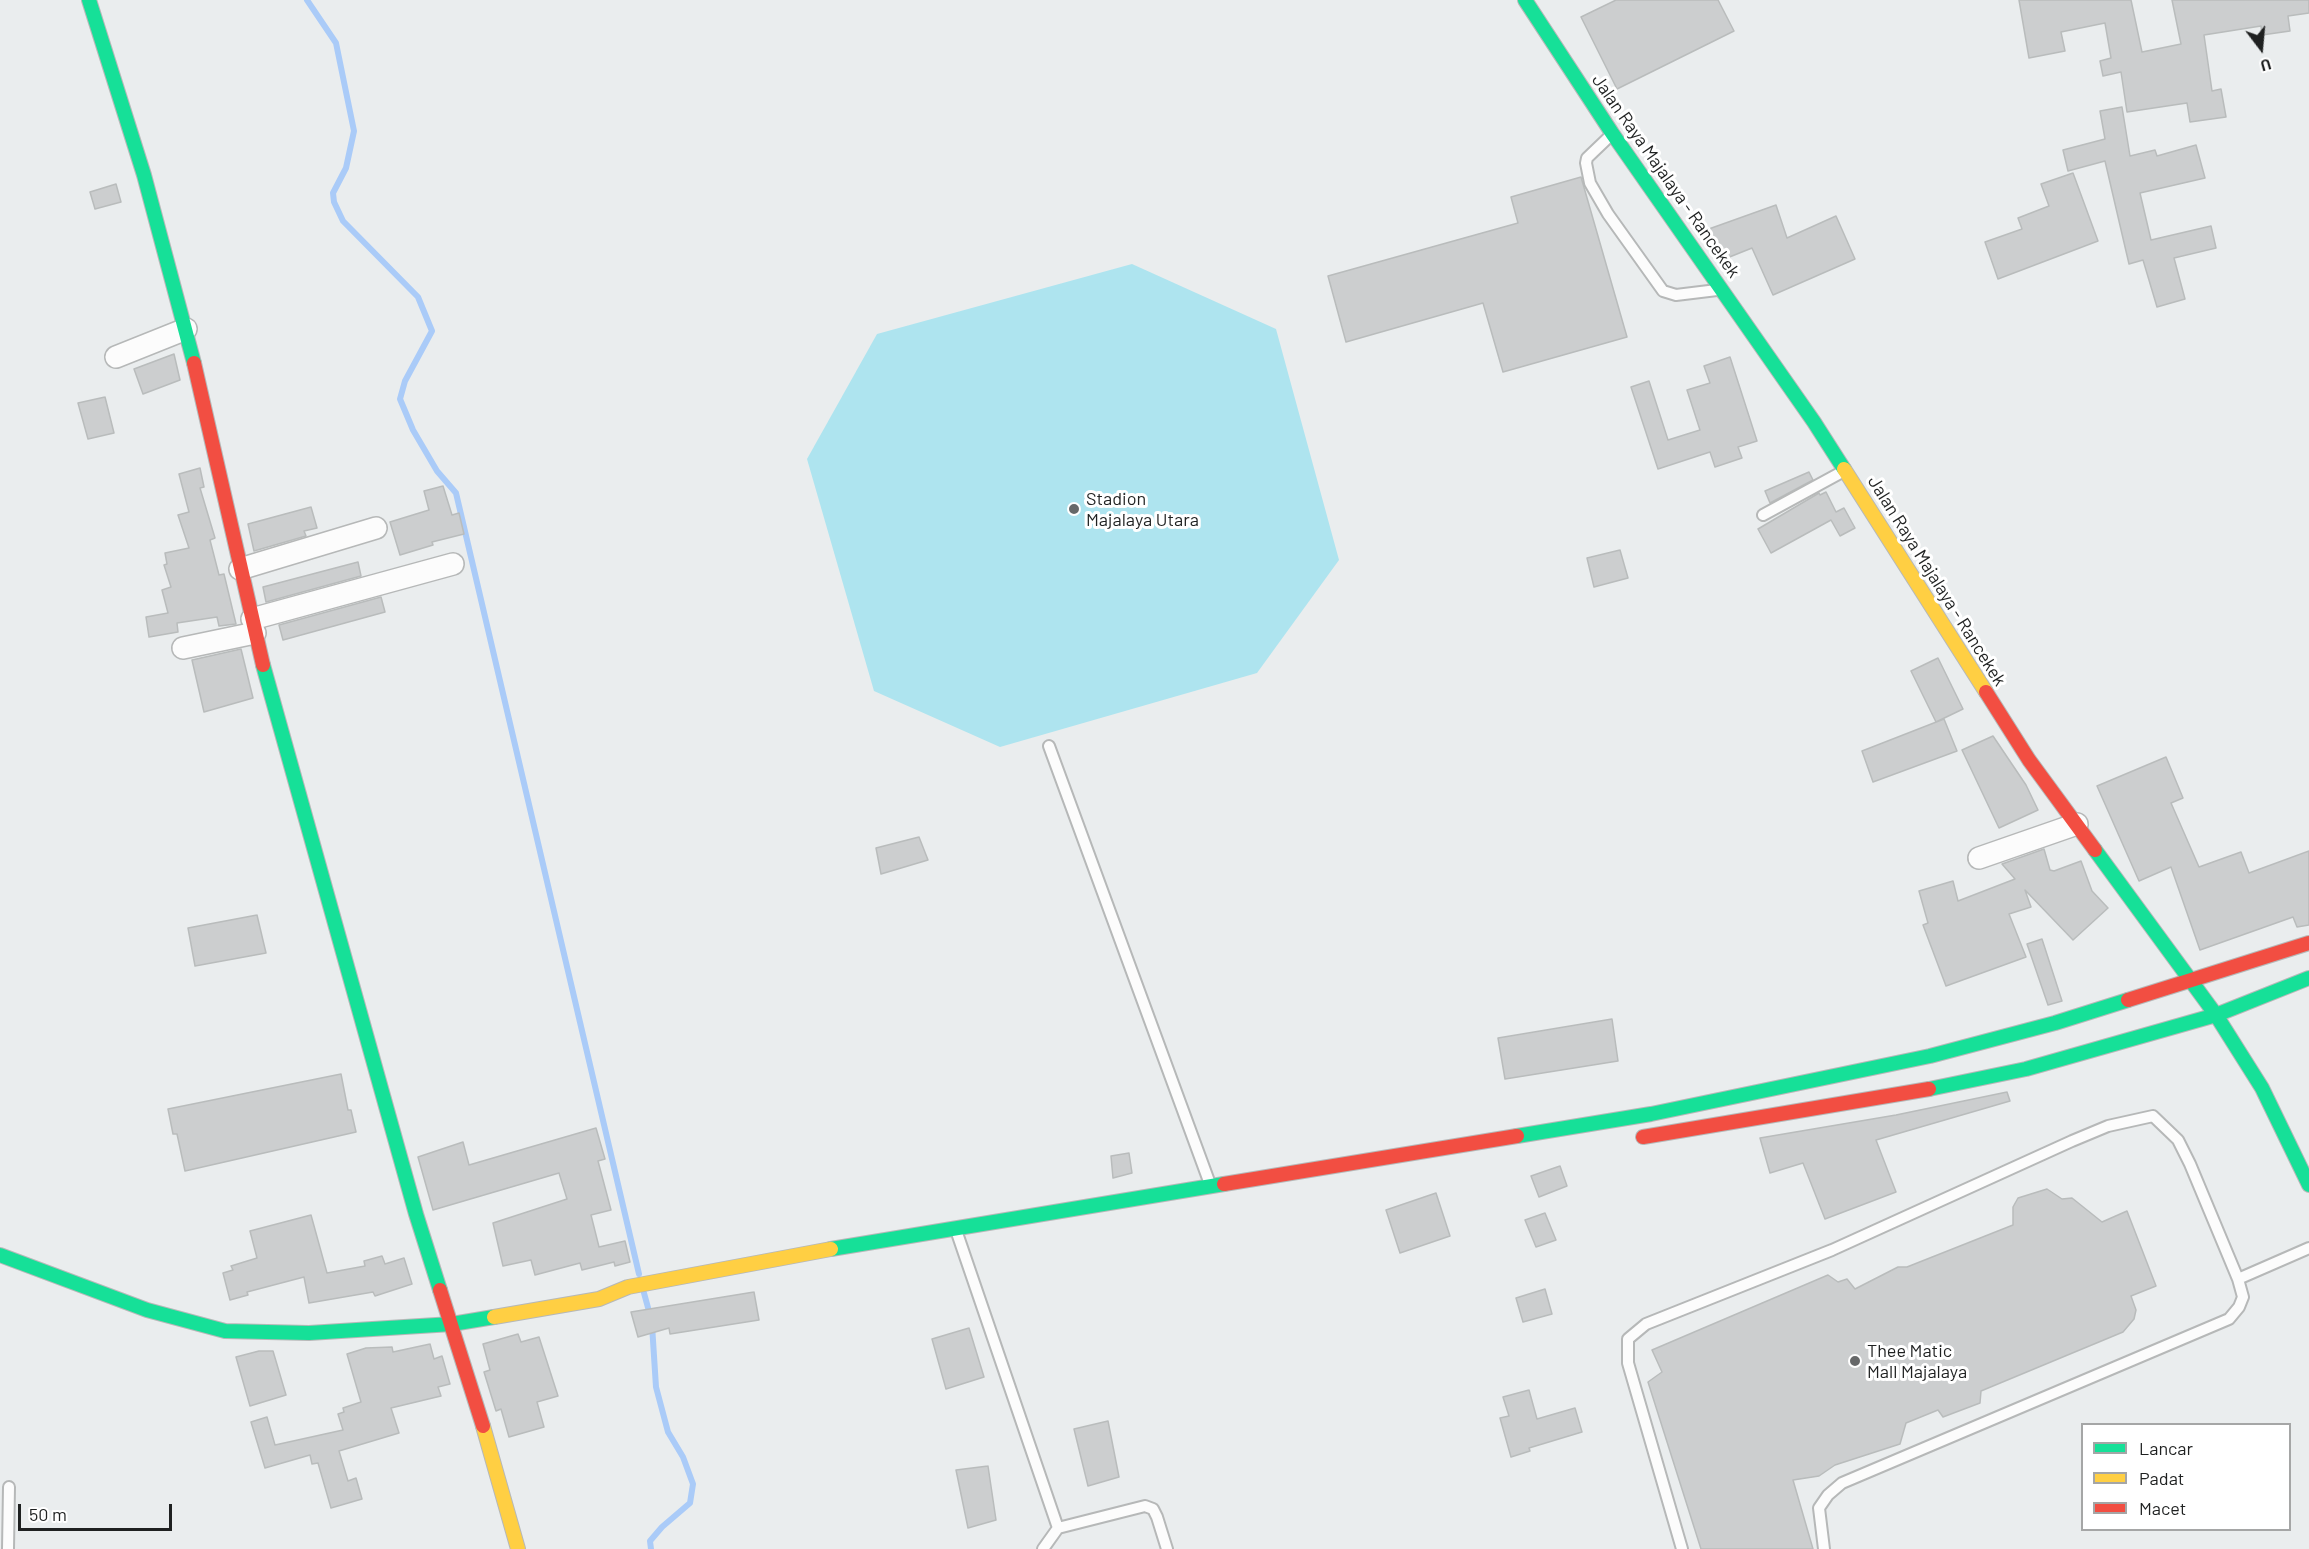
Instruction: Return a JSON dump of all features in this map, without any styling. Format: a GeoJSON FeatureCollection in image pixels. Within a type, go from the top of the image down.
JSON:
{"type":"FeatureCollection","features":[{"type":"Feature","properties":{"kind":"main road"},"geometry":{"type":"LineString","coordinates":[[89,0],[144,175],[186,329],[253,626],[416,1214],[452,1324],[518,1549]]}},
{"type":"Feature","properties":{"kind":"main road","name":"Jalan Raya Majalaya - Rancekek"},"geometry":{"type":"LineString","coordinates":[[1525,0],[1612,134],[1723,290],[1845,471],[2029,760],[2216,1015],[2262,1088],[2309,1185]]}},
{"type":"Feature","properties":{"kind":"main road"},"geometry":{"type":"LineString","coordinates":[[599,1299],[628,1287],[655,1281],[1651,1114],[1941,1053],[2078,1017],[2309,943]]}},
{"type":"Feature","properties":{"kind":"main road"},"geometry":{"type":"LineString","coordinates":[[1633,1139],[1892,1097],[2004,1073],[2147,1036],[2216,1015],[2309,978]]}},
{"type":"Feature","properties":{"kind":"main road"},"geometry":{"type":"LineString","coordinates":[[0,1255],[147,1310],[225,1331],[309,1333],[452,1324],[599,1299],[637,1300]]}},
{"type":"Feature","properties":{"kind":"street"},"geometry":{"type":"LineString","coordinates":[[116,357],[186,329]]}},
{"type":"Feature","properties":{"kind":"street"},"geometry":{"type":"LineString","coordinates":[[240,569],[376,528]]}},
{"type":"Feature","properties":{"kind":"street"},"geometry":{"type":"LineString","coordinates":[[183,648],[453,564]]}},
{"type":"Feature","properties":{"kind":"street"},"geometry":{"type":"LineString","coordinates":[[1979,858],[2077,824]]}},
{"type":"Feature","properties":{"kind":"lane"},"geometry":{"type":"LineString","coordinates":[[1612,134],[1587,158],[1586,163],[1590,183],[1608,214],[1663,291],[1676,295],[1723,290]]}},
{"type":"Feature","properties":{"kind":"lane"},"geometry":{"type":"LineString","coordinates":[[1763,515],[1845,471]]}},
{"type":"Feature","properties":{"kind":"lane"},"geometry":{"type":"LineString","coordinates":[[1049,746],[1211,1187]]}},
{"type":"Feature","properties":{"kind":"lane"},"geometry":{"type":"LineString","coordinates":[[1682,1549],[1628,1363],[1628,1339],[1646,1324],[1832,1250],[2072,1141],[2108,1126],[2153,1116],[2178,1140],[2238,1279],[2243,1297],[2239,1308],[2229,1319],[1842,1483],[1828,1495],[1819,1508],[1824,1549]]}},
{"type":"Feature","properties":{"kind":"lane"},"geometry":{"type":"LineString","coordinates":[[956,1229],[1058,1528]]}},
{"type":"Feature","properties":{"kind":"lane"},"geometry":{"type":"LineString","coordinates":[[2238,1279],[2309,1248]]}},
{"type":"Feature","properties":{"kind":"lane"},"geometry":{"type":"LineString","coordinates":[[8,1549],[9,1487]]}},
{"type":"Feature","properties":{"kind":"lane"},"geometry":{"type":"LineString","coordinates":[[1043,1549],[1058,1528],[1145,1506],[1153,1509],[1167,1549]]}},
{"type":"Feature","properties":{"kind":"shaded area","name":"Stadion Majalaya Utara"},"geometry":{"type":"Polygon","coordinates":[[[1132,264],[1276,329],[1339,560],[1257,673],[1000,747],[874,691],[807,459],[877,334],[1132,264]]]}},
{"type":"Feature","properties":{"kind":"building"},"geometry":{"type":"Polygon","coordinates":[[[1616,0],[1718,0],[1734,31],[1617,89],[1581,17],[1616,0]]]}},
{"type":"Feature","properties":{"kind":"building"},"geometry":{"type":"Polygon","coordinates":[[[2019,0],[2131,0],[2142,52],[2181,44],[2172,0],[2309,0],[2309,13],[2288,16],[2290,31],[2262,35],[2261,26],[2204,35],[2212,91],[2221,89],[2226,117],[2190,122],[2187,103],[2127,112],[2121,72],[2103,76],[2100,61],[2111,58],[2105,23],[2061,32],[2065,51],[2029,58],[2019,0]]]}},
{"type":"Feature","properties":{"kind":"building"},"geometry":{"type":"Polygon","coordinates":[[[2122,107],[2130,156],[2155,150],[2157,156],[2196,145],[2205,178],[2140,193],[2151,240],[2211,226],[2216,248],[2174,258],[2185,299],[2157,307],[2143,260],[2129,264],[2105,161],[2068,171],[2063,150],[2105,139],[2100,111],[2122,107]]]}},
{"type":"Feature","properties":{"kind":"building"},"geometry":{"type":"Polygon","coordinates":[[[2073,173],[2098,241],[1998,279],[1985,242],[2022,229],[2018,218],[2049,206],[2041,184],[2073,173]]]}},
{"type":"Feature","properties":{"kind":"building"},"geometry":{"type":"Polygon","coordinates":[[[1581,177],[1627,337],[1503,372],[1483,303],[1346,342],[1328,276],[1518,223],[1511,197],[1581,177]]]}},
{"type":"Feature","properties":{"kind":"building"},"geometry":{"type":"Polygon","coordinates":[[[116,184],[121,202],[95,209],[90,192],[116,184]]]}},
{"type":"Feature","properties":{"kind":"building"},"geometry":{"type":"Polygon","coordinates":[[[1776,205],[1787,238],[1836,216],[1855,259],[1773,295],[1752,248],[1722,260],[1706,230],[1776,205]]]}},
{"type":"Feature","properties":{"kind":"building"},"geometry":{"type":"Polygon","coordinates":[[[174,354],[180,380],[143,394],[134,369],[174,354]]]}},
{"type":"Feature","properties":{"kind":"building"},"geometry":{"type":"Polygon","coordinates":[[[1730,357],[1757,441],[1738,447],[1742,458],[1715,467],[1710,452],[1658,469],[1631,387],[1649,381],[1668,440],[1700,430],[1687,390],[1710,383],[1704,366],[1730,357]]]}},
{"type":"Feature","properties":{"kind":"building"},"geometry":{"type":"Polygon","coordinates":[[[105,397],[114,433],[88,439],[78,403],[105,397]]]}},
{"type":"Feature","properties":{"kind":"building"},"geometry":{"type":"Polygon","coordinates":[[[200,468],[204,487],[200,488],[215,538],[210,540],[219,575],[224,574],[236,624],[219,626],[217,617],[177,623],[178,632],[149,637],[146,617],[168,613],[162,590],[171,587],[164,565],[167,564],[165,553],[189,548],[178,515],[189,512],[179,474],[200,468]]]}},
{"type":"Feature","properties":{"kind":"building"},"geometry":{"type":"Polygon","coordinates":[[[1809,472],[1813,480],[1770,503],[1765,491],[1809,472]]]}},
{"type":"Feature","properties":{"kind":"building"},"geometry":{"type":"Polygon","coordinates":[[[443,486],[452,515],[459,513],[464,534],[432,542],[433,545],[400,555],[390,522],[429,510],[424,491],[443,486]]]}},
{"type":"Feature","properties":{"kind":"building"},"geometry":{"type":"Polygon","coordinates":[[[1826,492],[1836,512],[1844,508],[1855,528],[1840,536],[1831,520],[1771,553],[1758,529],[1819,493],[1820,495],[1826,492]]]}},
{"type":"Feature","properties":{"kind":"building"},"geometry":{"type":"Polygon","coordinates":[[[311,507],[317,528],[304,531],[306,536],[254,551],[248,524],[311,507]]]}},
{"type":"Feature","properties":{"kind":"building"},"geometry":{"type":"Polygon","coordinates":[[[1620,550],[1628,578],[1594,587],[1587,558],[1620,550]]]}},
{"type":"Feature","properties":{"kind":"building"},"geometry":{"type":"Polygon","coordinates":[[[358,562],[361,576],[266,602],[263,587],[358,562]]]}},
{"type":"Feature","properties":{"kind":"building"},"geometry":{"type":"Polygon","coordinates":[[[381,597],[385,612],[283,640],[279,625],[381,597]]]}},
{"type":"Feature","properties":{"kind":"building"},"geometry":{"type":"Polygon","coordinates":[[[241,649],[253,698],[204,712],[192,660],[241,649]]]}},
{"type":"Feature","properties":{"kind":"building"},"geometry":{"type":"Polygon","coordinates":[[[1938,658],[1963,709],[1936,722],[1911,671],[1938,658]]]}},
{"type":"Feature","properties":{"kind":"building"},"geometry":{"type":"Polygon","coordinates":[[[1944,719],[1957,751],[1873,782],[1862,751],[1944,719]]]}},
{"type":"Feature","properties":{"kind":"building"},"geometry":{"type":"Polygon","coordinates":[[[1993,736],[2026,785],[2038,810],[1999,828],[1962,750],[1993,736]]]}},
{"type":"Feature","properties":{"kind":"building"},"geometry":{"type":"Polygon","coordinates":[[[2166,757],[2183,798],[2171,803],[2199,867],[2241,852],[2249,873],[2309,851],[2309,925],[2297,927],[2293,917],[2200,950],[2171,867],[2139,881],[2097,786],[2166,757]]]}},
{"type":"Feature","properties":{"kind":"building"},"geometry":{"type":"Polygon","coordinates":[[[919,837],[928,860],[881,874],[876,848],[919,837]]]}},
{"type":"Feature","properties":{"kind":"building"},"geometry":{"type":"Polygon","coordinates":[[[2044,849],[2050,870],[2054,871],[2081,861],[2092,891],[2108,908],[2073,940],[2025,890],[2031,907],[2009,914],[2026,957],[1946,986],[1923,925],[1928,923],[1919,891],[1953,881],[1958,901],[2015,879],[2002,864],[2044,849]]]}},
{"type":"Feature","properties":{"kind":"building"},"geometry":{"type":"Polygon","coordinates":[[[257,915],[266,953],[195,966],[188,928],[257,915]]]}},
{"type":"Feature","properties":{"kind":"building"},"geometry":{"type":"Polygon","coordinates":[[[2042,939],[2062,1001],[2048,1005],[2027,944],[2042,939]]]}},
{"type":"Feature","properties":{"kind":"building"},"geometry":{"type":"Polygon","coordinates":[[[1612,1019],[1618,1061],[1505,1079],[1498,1038],[1612,1019]]]}},
{"type":"Feature","properties":{"kind":"building"},"geometry":{"type":"Polygon","coordinates":[[[341,1074],[348,1110],[351,1110],[356,1132],[185,1171],[177,1134],[173,1134],[168,1109],[341,1074]]]}},
{"type":"Feature","properties":{"kind":"building"},"geometry":{"type":"Polygon","coordinates":[[[2007,1092],[2010,1101],[1876,1140],[1896,1192],[1825,1219],[1803,1163],[1770,1173],[1760,1138],[1896,1115],[2007,1092]]]}},
{"type":"Feature","properties":{"kind":"building"},"geometry":{"type":"Polygon","coordinates":[[[596,1128],[605,1159],[598,1161],[611,1210],[591,1215],[599,1247],[625,1241],[630,1262],[615,1266],[614,1262],[582,1270],[580,1263],[535,1275],[531,1260],[503,1266],[493,1223],[567,1199],[559,1173],[433,1210],[418,1157],[463,1142],[469,1165],[596,1128]]]}},
{"type":"Feature","properties":{"kind":"building"},"geometry":{"type":"Polygon","coordinates":[[[1129,1153],[1132,1173],[1113,1178],[1111,1156],[1129,1153]]]}},
{"type":"Feature","properties":{"kind":"building"},"geometry":{"type":"Polygon","coordinates":[[[1560,1166],[1567,1186],[1539,1197],[1531,1176],[1560,1166]]]}},
{"type":"Feature","properties":{"kind":"building","name":"Thee Matic Mall Majalaya"},"geometry":{"type":"Polygon","coordinates":[[[2047,1189],[2062,1199],[2072,1198],[2102,1222],[2127,1211],[2156,1286],[2131,1296],[2136,1310],[2134,1319],[2123,1332],[1981,1391],[1980,1403],[1943,1417],[1938,1410],[1906,1423],[1900,1444],[1835,1465],[1819,1476],[1793,1480],[1813,1549],[1701,1549],[1648,1382],[1662,1372],[1652,1350],[1828,1275],[1838,1282],[1847,1279],[1855,1289],[1898,1267],[1907,1267],[2013,1225],[2013,1207],[2018,1198],[2047,1189]]]}},
{"type":"Feature","properties":{"kind":"building"},"geometry":{"type":"Polygon","coordinates":[[[1436,1193],[1450,1236],[1400,1253],[1386,1210],[1436,1193]]]}},
{"type":"Feature","properties":{"kind":"building"},"geometry":{"type":"Polygon","coordinates":[[[1545,1213],[1556,1240],[1536,1247],[1525,1220],[1545,1213]]]}},
{"type":"Feature","properties":{"kind":"building"},"geometry":{"type":"Polygon","coordinates":[[[311,1215],[327,1273],[365,1266],[364,1261],[382,1256],[385,1264],[404,1258],[412,1284],[375,1296],[373,1292],[309,1303],[304,1277],[247,1292],[248,1295],[230,1300],[223,1273],[233,1270],[231,1266],[257,1258],[250,1231],[311,1215]]]}},
{"type":"Feature","properties":{"kind":"building"},"geometry":{"type":"Polygon","coordinates":[[[1545,1289],[1552,1314],[1523,1322],[1516,1298],[1545,1289]]]}},
{"type":"Feature","properties":{"kind":"building"},"geometry":{"type":"Polygon","coordinates":[[[754,1292],[759,1320],[670,1334],[669,1328],[638,1337],[631,1312],[754,1292]]]}},
{"type":"Feature","properties":{"kind":"building"},"geometry":{"type":"Polygon","coordinates":[[[969,1328],[984,1377],[946,1389],[932,1339],[969,1328]]]}},
{"type":"Feature","properties":{"kind":"building"},"geometry":{"type":"Polygon","coordinates":[[[518,1334],[521,1342],[539,1337],[558,1396],[537,1402],[544,1427],[509,1437],[501,1409],[496,1411],[484,1372],[490,1370],[483,1344],[518,1334]]]}},
{"type":"Feature","properties":{"kind":"building"},"geometry":{"type":"Polygon","coordinates":[[[430,1344],[434,1359],[442,1356],[450,1384],[438,1387],[441,1396],[391,1408],[399,1433],[339,1451],[348,1481],[356,1478],[362,1499],[331,1508],[318,1463],[312,1464],[310,1455],[265,1468],[251,1422],[267,1417],[275,1445],[343,1430],[338,1414],[344,1412],[343,1408],[361,1402],[347,1354],[366,1348],[392,1347],[393,1352],[430,1344]]]}},
{"type":"Feature","properties":{"kind":"building"},"geometry":{"type":"Polygon","coordinates":[[[259,1351],[273,1351],[286,1395],[250,1406],[236,1357],[259,1351]]]}},
{"type":"Feature","properties":{"kind":"building"},"geometry":{"type":"Polygon","coordinates":[[[1529,1390],[1537,1419],[1575,1408],[1582,1432],[1529,1448],[1530,1451],[1511,1457],[1500,1418],[1509,1416],[1503,1397],[1529,1390]]]}},
{"type":"Feature","properties":{"kind":"building"},"geometry":{"type":"Polygon","coordinates":[[[1108,1421],[1119,1477],[1088,1486],[1074,1429],[1108,1421]]]}},
{"type":"Feature","properties":{"kind":"building"},"geometry":{"type":"Polygon","coordinates":[[[988,1466],[996,1520],[968,1528],[956,1470],[988,1466]]]}},
{"type":"Feature","properties":{"kind":"waterway"},"geometry":{"type":"LineString","coordinates":[[307,0],[336,43],[354,131],[346,168],[333,193],[334,202],[343,221],[418,297],[432,331],[405,381],[400,399],[413,430],[437,471],[456,493],[639,1274]]}},
{"type":"Feature","properties":{"kind":"waterway"},"geometry":{"type":"LineString","coordinates":[[644,1293],[650,1315]]}},
{"type":"Feature","properties":{"kind":"waterway"},"geometry":{"type":"LineString","coordinates":[[651,1549],[650,1541],[662,1527],[690,1503],[693,1484],[683,1457],[668,1432],[656,1387],[652,1325]]}},
{"type":"Feature","properties":{"kind":"traffic: fast"},"geometry":{"type":"LineString","coordinates":[[89,0],[144,175],[194,363]]}},
{"type":"Feature","properties":{"kind":"traffic: fast"},"geometry":{"type":"LineString","coordinates":[[1525,0],[1612,133],[1814,422],[1844,469]]}},
{"type":"Feature","properties":{"kind":"traffic: fast"},"geometry":{"type":"LineString","coordinates":[[263,665],[416,1214],[440,1290]]}},
{"type":"Feature","properties":{"kind":"traffic: fast"},"geometry":{"type":"LineString","coordinates":[[2095,850],[2216,1015],[2262,1088],[2309,1185]]}},
{"type":"Feature","properties":{"kind":"traffic: fast"},"geometry":{"type":"LineString","coordinates":[[1929,1089],[2026,1069],[2216,1015],[2309,978]]}},
{"type":"Feature","properties":{"kind":"traffic: fast"},"geometry":{"type":"LineString","coordinates":[[1517,1136],[1651,1114],[1930,1056],[2055,1023],[2128,1000]]}},
{"type":"Feature","properties":{"kind":"traffic: fast"},"geometry":{"type":"LineString","coordinates":[[831,1249],[1224,1184]]}},
{"type":"Feature","properties":{"kind":"traffic: fast"},"geometry":{"type":"LineString","coordinates":[[0,1255],[147,1310],[225,1331],[309,1333],[452,1324],[494,1317]]}},
{"type":"Feature","properties":{"kind":"traffic: slow"},"geometry":{"type":"LineString","coordinates":[[1844,469],[1986,692]]}},
{"type":"Feature","properties":{"kind":"traffic: slow"},"geometry":{"type":"LineString","coordinates":[[494,1317],[599,1299],[628,1287],[831,1249]]}},
{"type":"Feature","properties":{"kind":"traffic: slow"},"geometry":{"type":"LineString","coordinates":[[483,1426],[518,1549]]}},
{"type":"Feature","properties":{"kind":"traffic: jam"},"geometry":{"type":"LineString","coordinates":[[194,363],[263,665]]}},
{"type":"Feature","properties":{"kind":"traffic: jam"},"geometry":{"type":"LineString","coordinates":[[1986,692],[2029,760],[2095,850]]}},
{"type":"Feature","properties":{"kind":"traffic: jam"},"geometry":{"type":"LineString","coordinates":[[2128,1000],[2309,943]]}},
{"type":"Feature","properties":{"kind":"traffic: jam"},"geometry":{"type":"LineString","coordinates":[[1643,1137],[1929,1089]]}},
{"type":"Feature","properties":{"kind":"traffic: jam"},"geometry":{"type":"LineString","coordinates":[[1224,1184],[1517,1136]]}},
{"type":"Feature","properties":{"kind":"traffic: jam"},"geometry":{"type":"LineString","coordinates":[[440,1290],[483,1426]]}},
{"type":"Feature","properties":{"kind":"place","name":"Stadion Majalaya Utara"},"geometry":{"type":"Point","coordinates":[1074,509]}},
{"type":"Feature","properties":{"kind":"place","name":"Thee Matic Mall Majalaya"},"geometry":{"type":"Point","coordinates":[1855,1361]}}]}
